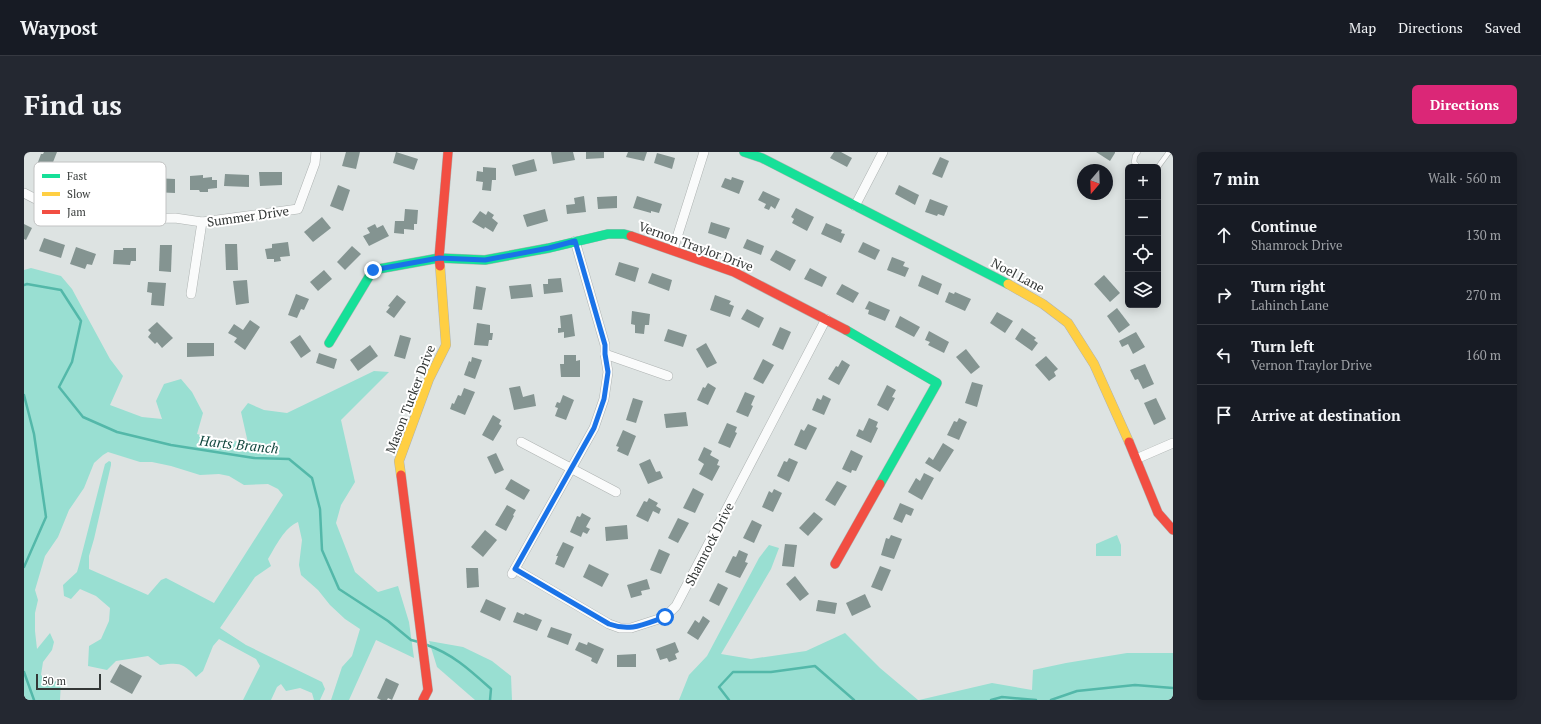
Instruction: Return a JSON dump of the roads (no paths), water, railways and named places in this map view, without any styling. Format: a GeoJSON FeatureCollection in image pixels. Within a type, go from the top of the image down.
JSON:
{"type":"FeatureCollection","features":[{"type":"Feature","properties":{"kind":"street","name":"Summer Drive"},"geometry":{"type":"LineString","coordinates":[[166,218],[202,222],[298,209],[316,163],[316,152]]}},
{"type":"Feature","properties":{"kind":"street","name":"Mason Tucker Drive"},"geometry":{"type":"LineString","coordinates":[[423,700],[428,690],[399,461],[429,379],[446,345],[439,258],[448,152]]}},
{"type":"Feature","properties":{"kind":"street"},"geometry":{"type":"LineString","coordinates":[[673,250],[704,152]]}},
{"type":"Feature","properties":{"kind":"street","name":"Noel Lane"},"geometry":{"type":"LineString","coordinates":[[744,152],[762,158],[1004,282],[1043,304],[1068,323],[1094,364],[1158,513],[1173,530]]}},
{"type":"Feature","properties":{"kind":"street"},"geometry":{"type":"LineString","coordinates":[[856,206],[883,152]]}},
{"type":"Feature","properties":{"kind":"street","name":"Summer Drive"},"geometry":{"type":"LineString","coordinates":[[24,193],[34,198]]}},
{"type":"Feature","properties":{"kind":"street"},"geometry":{"type":"LineString","coordinates":[[191,294],[202,222]]}},
{"type":"Feature","properties":{"kind":"street","name":"Vernon Traylor Drive"},"geometry":{"type":"LineString","coordinates":[[329,343],[373,270],[439,258],[485,260],[549,248],[608,234],[624,234],[734,272],[826,319],[937,383],[835,564]]}},
{"type":"Feature","properties":{"kind":"street"},"geometry":{"type":"LineString","coordinates":[[571,470],[594,428],[604,399],[608,372],[605,345],[575,241]]}},
{"type":"Feature","properties":{"kind":"street","name":"Shamrock Drive"},"geometry":{"type":"LineString","coordinates":[[571,470],[514,572],[609,624],[620,628],[631,628],[665,617],[676,606],[826,319]]}},
{"type":"Feature","properties":{"kind":"street"},"geometry":{"type":"LineString","coordinates":[[605,354],[668,376]]}},
{"type":"Feature","properties":{"kind":"street"},"geometry":{"type":"LineString","coordinates":[[521,442],[571,470],[616,492]]}},
{"type":"Feature","properties":{"kind":"street"},"geometry":{"type":"LineString","coordinates":[[1136,459],[1173,442]]}},
{"type":"Feature","properties":{"kind":"lane"},"geometry":{"type":"LineString","coordinates":[[1136,164],[1134,162],[1135,156],[1138,152]]}},
{"type":"Feature","properties":{"kind":"lane"},"geometry":{"type":"LineString","coordinates":[[1160,164],[1169,152]]}},
{"type":"Feature","properties":{"kind":"waterway","name":"Harts Branch"},"geometry":{"type":"LineString","coordinates":[[24,285],[27,284],[61,290],[81,321],[72,362],[59,387],[83,417],[117,432],[171,445],[254,458],[289,459],[312,478],[320,509],[322,550],[339,589],[388,621],[411,640],[419,642]]}},
{"type":"Feature","properties":{"kind":"waterway","name":"Harts Branch"},"geometry":{"type":"LineString","coordinates":[[24,395],[34,434],[46,517],[24,567]]}},
{"type":"Feature","properties":{"kind":"waterway","name":"Harts Branch"},"geometry":{"type":"LineString","coordinates":[[427,645],[453,658],[491,689],[490,700]]}},
{"type":"Feature","properties":{"kind":"waterway"},"geometry":{"type":"LineString","coordinates":[[729,700],[719,687],[733,672],[771,672],[815,666],[854,700]]}},
{"type":"Feature","properties":{"kind":"waterway","name":"Harts Branch"},"geometry":{"type":"LineString","coordinates":[[24,672],[34,700]]}},
{"type":"Feature","properties":{"kind":"waterway"},"geometry":{"type":"LineString","coordinates":[[1051,700],[1077,691],[1135,685],[1173,688]]}},
{"type":"Feature","properties":{"kind":"waterway"},"geometry":{"type":"LineString","coordinates":[[991,700],[1002,697],[1036,700]]}}]}
